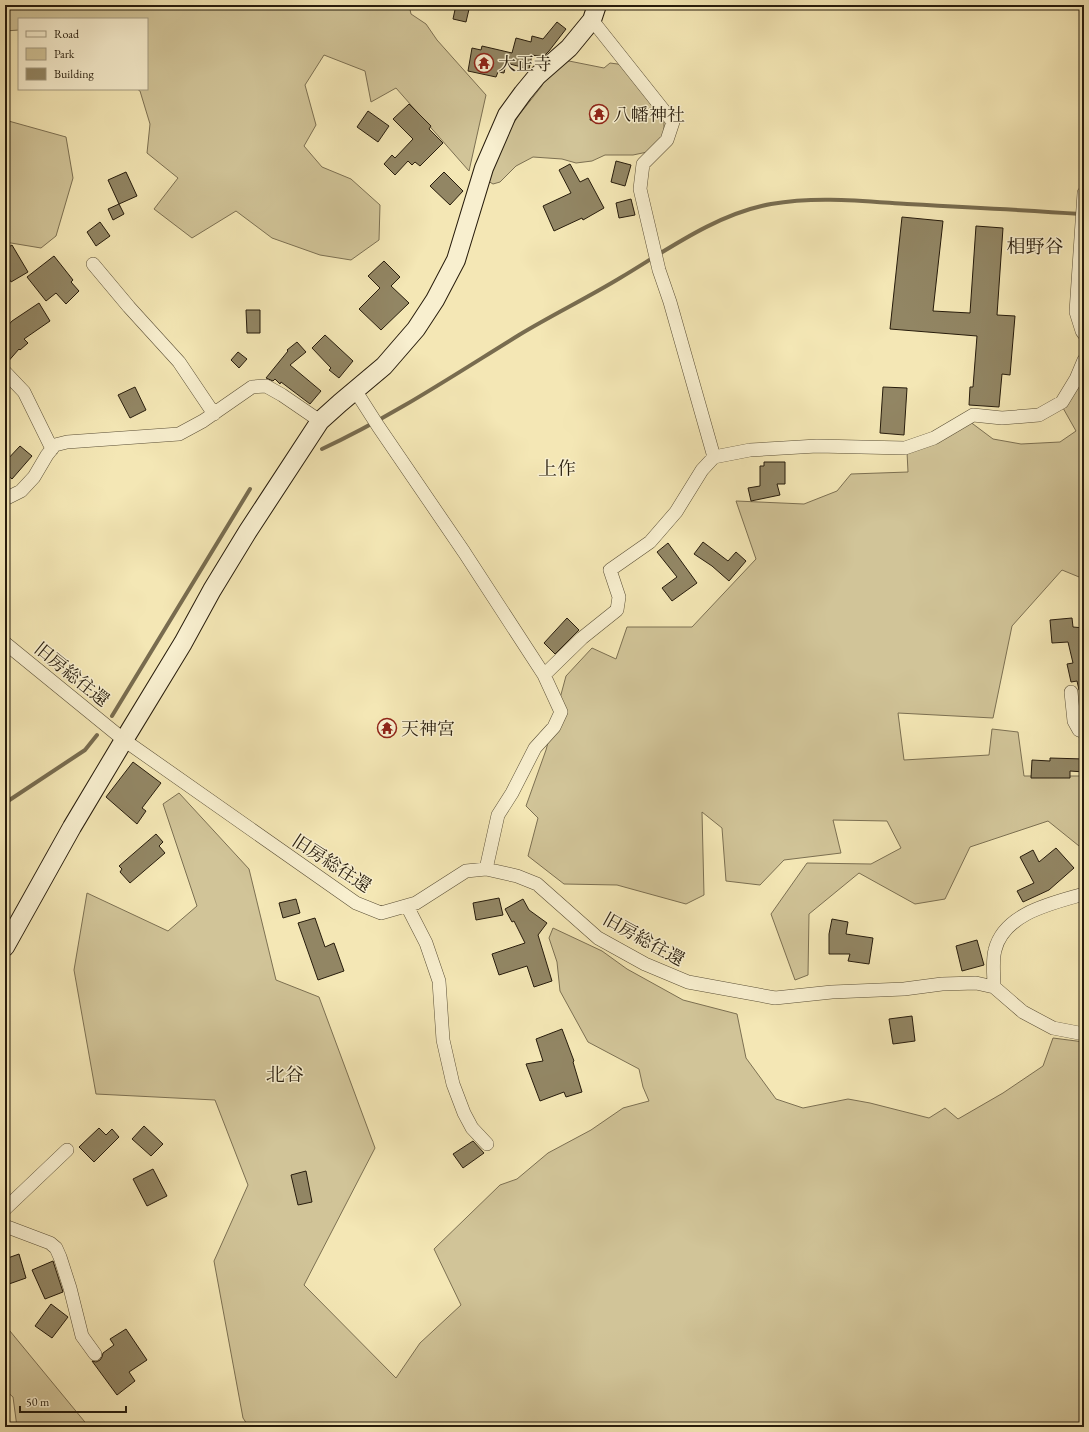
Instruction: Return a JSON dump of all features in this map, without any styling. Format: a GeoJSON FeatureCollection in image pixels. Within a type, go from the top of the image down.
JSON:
{"type":"FeatureCollection","features":[{"type":"Feature","properties":{"kind":"street"},"geometry":{"type":"LineString","coordinates":[[5,947],[124,740],[183,643],[212,590],[320,421],[384,366],[416,329],[435,300],[456,260],[484,168],[507,115],[537,76],[569,48],[594,12],[673,122],[668,140],[644,164],[640,189],[660,270],[714,457]]}},
{"type":"Feature","properties":{"kind":"street"},"geometry":{"type":"LineString","coordinates":[[1083,199],[1076,312],[1084,334]]}},
{"type":"Feature","properties":{"kind":"street"},"geometry":{"type":"LineString","coordinates":[[93,264],[129,307],[179,362],[214,414]]}},
{"type":"Feature","properties":{"kind":"street"},"geometry":{"type":"LineString","coordinates":[[544,675],[582,638],[616,610],[619,597],[610,570],[650,542],[676,512],[702,470],[714,457],[750,450],[817,446],[905,448],[934,438],[973,415],[1002,418],[1039,414],[1062,402],[1076,380],[1084,360]]}},
{"type":"Feature","properties":{"kind":"street"},"geometry":{"type":"LineString","coordinates":[[5,372],[24,392],[52,449]]}},
{"type":"Feature","properties":{"kind":"street"},"geometry":{"type":"LineString","coordinates":[[5,499],[21,491],[34,476],[56,445],[67,442],[179,434],[214,414],[252,387],[266,386],[320,421]]}},
{"type":"Feature","properties":{"kind":"street"},"geometry":{"type":"LineString","coordinates":[[355,390],[464,552],[544,675],[561,712],[554,727],[535,748],[512,793],[498,815],[486,869]]}},
{"type":"Feature","properties":{"kind":"street","name":"旧房総往還"},"geometry":{"type":"LineString","coordinates":[[5,643],[124,740],[356,903],[381,913],[416,903],[466,871],[486,869],[518,876],[537,884],[598,938],[645,964],[688,982],[775,998],[832,992],[904,989],[942,984],[976,983],[994,987]]}},
{"type":"Feature","properties":{"kind":"street"},"geometry":{"type":"LineString","coordinates":[[1070,692],[1074,721],[1078,730],[1084,732]]}},
{"type":"Feature","properties":{"kind":"street"},"geometry":{"type":"LineString","coordinates":[[1084,894],[1042,906],[1016,920],[1002,935],[995,950],[994,987],[1023,1012],[1053,1028],[1084,1034]]}},
{"type":"Feature","properties":{"kind":"street"},"geometry":{"type":"LineString","coordinates":[[407,906],[426,943],[439,981],[443,1040],[453,1084],[464,1113],[472,1128],[487,1144]]}},
{"type":"Feature","properties":{"kind":"street"},"geometry":{"type":"LineString","coordinates":[[5,1210],[67,1150]]}},
{"type":"Feature","properties":{"kind":"street"},"geometry":{"type":"LineString","coordinates":[[5,1226],[50,1243],[56,1248],[70,1288],[82,1336],[95,1354]]}},
{"type":"Feature","properties":{"kind":"green space"},"geometry":{"type":"Polygon","coordinates":[[[5,5],[409,5],[411,14],[426,24],[437,40],[486,95],[469,171],[396,88],[371,102],[365,71],[324,55],[305,85],[316,125],[304,146],[322,167],[351,179],[380,205],[379,240],[351,260],[320,255],[272,238],[236,211],[192,238],[154,209],[178,178],[147,153],[150,124],[138,90],[148,90],[148,18],[18,18],[18,30],[5,31],[5,5]]]}},
{"type":"Feature","properties":{"kind":"green space"},"geometry":{"type":"Polygon","coordinates":[[[569,61],[604,68],[610,63],[625,65],[664,120],[664,135],[652,151],[633,155],[605,155],[592,161],[576,163],[562,159],[533,157],[516,166],[500,182],[493,184],[488,181],[505,136],[519,115],[546,79],[562,63],[569,61]]]}},
{"type":"Feature","properties":{"kind":"green space"},"geometry":{"type":"Polygon","coordinates":[[[5,120],[66,137],[73,178],[56,236],[41,248],[5,242],[5,120]]]}},
{"type":"Feature","properties":{"kind":"green space"},"geometry":{"type":"Polygon","coordinates":[[[1084,370],[1084,579],[1062,570],[1012,626],[993,718],[898,713],[904,760],[989,755],[992,729],[1018,732],[1024,776],[1084,776],[1084,850],[1048,821],[970,847],[945,899],[915,904],[859,873],[809,914],[808,975],[795,980],[771,914],[807,863],[871,864],[901,848],[887,821],[833,820],[841,853],[784,860],[760,885],[726,881],[722,828],[702,812],[704,895],[686,904],[617,885],[564,884],[528,856],[538,818],[526,806],[546,750],[566,676],[592,648],[616,659],[627,627],[692,627],[756,559],[736,501],[804,504],[837,491],[851,474],[908,472],[907,452],[969,421],[993,439],[1021,444],[1060,442],[1076,431],[1063,408],[1084,370]]]}},
{"type":"Feature","properties":{"kind":"green space"},"geometry":{"type":"Polygon","coordinates":[[[179,793],[249,869],[276,980],[319,997],[375,1148],[304,1285],[396,1378],[420,1343],[461,1305],[434,1249],[500,1185],[517,1179],[548,1153],[591,1130],[623,1108],[649,1101],[643,1087],[639,1069],[588,1042],[560,991],[557,962],[549,938],[553,928],[602,951],[627,969],[683,1000],[737,1014],[746,1058],[776,1099],[803,1108],[848,1099],[929,1118],[945,1108],[958,1119],[1003,1093],[1043,1066],[1053,1038],[1084,1042],[1084,1427],[249,1427],[243,1418],[214,1261],[248,1185],[215,1100],[96,1094],[74,970],[87,893],[168,931],[197,906],[163,804],[179,793]]]}},
{"type":"Feature","properties":{"kind":"green space"},"geometry":{"type":"Polygon","coordinates":[[[5,1325],[89,1427],[17,1427],[13,1397],[5,1390],[5,1325]]]}},
{"type":"Feature","properties":{"kind":"building"},"geometry":{"type":"Polygon","coordinates":[[[456,5],[470,5],[466,22],[453,19],[456,5]]]}},
{"type":"Feature","properties":{"kind":"building"},"geometry":{"type":"Polygon","coordinates":[[[557,22],[566,29],[543,57],[532,55],[529,69],[506,63],[504,73],[498,72],[496,77],[468,71],[472,48],[481,50],[482,46],[512,53],[516,38],[531,42],[532,36],[543,39],[557,22]]]}},
{"type":"Feature","properties":{"kind":"building"},"geometry":{"type":"Polygon","coordinates":[[[409,104],[431,126],[429,129],[443,143],[420,166],[415,162],[412,165],[408,161],[395,175],[384,164],[392,155],[395,158],[413,139],[393,119],[409,104]]]}},
{"type":"Feature","properties":{"kind":"building","name":"八幡神社"},"geometry":{"type":"Polygon","coordinates":[[[593,106],[607,108],[604,122],[590,120],[593,106]]]}},
{"type":"Feature","properties":{"kind":"building"},"geometry":{"type":"Polygon","coordinates":[[[368,111],[389,126],[378,142],[357,127],[368,111]]]}},
{"type":"Feature","properties":{"kind":"building"},"geometry":{"type":"Polygon","coordinates":[[[616,161],[631,165],[625,186],[611,182],[616,161]]]}},
{"type":"Feature","properties":{"kind":"building"},"geometry":{"type":"Polygon","coordinates":[[[570,164],[580,182],[588,178],[604,208],[583,220],[582,218],[554,231],[543,206],[571,193],[559,170],[570,164]]]}},
{"type":"Feature","properties":{"kind":"building"},"geometry":{"type":"Polygon","coordinates":[[[126,172],[137,196],[119,204],[108,180],[126,172]]]}},
{"type":"Feature","properties":{"kind":"building"},"geometry":{"type":"Polygon","coordinates":[[[444,172],[463,191],[450,205],[430,186],[444,172]]]}},
{"type":"Feature","properties":{"kind":"building"},"geometry":{"type":"Polygon","coordinates":[[[631,199],[635,215],[619,218],[616,203],[631,199]]]}},
{"type":"Feature","properties":{"kind":"building"},"geometry":{"type":"Polygon","coordinates":[[[119,204],[124,214],[113,220],[108,209],[119,204]]]}},
{"type":"Feature","properties":{"kind":"building"},"geometry":{"type":"Polygon","coordinates":[[[902,217],[943,221],[933,311],[970,313],[976,226],[1003,228],[997,315],[1015,316],[1010,375],[1002,374],[999,407],[969,405],[970,387],[973,387],[977,336],[890,329],[902,217]]]}},
{"type":"Feature","properties":{"kind":"building"},"geometry":{"type":"Polygon","coordinates":[[[100,222],[110,236],[96,246],[87,232],[100,222]]]}},
{"type":"Feature","properties":{"kind":"building"},"geometry":{"type":"Polygon","coordinates":[[[12,245],[28,272],[11,282],[5,271],[5,249],[12,245]]]}},
{"type":"Feature","properties":{"kind":"building"},"geometry":{"type":"Polygon","coordinates":[[[54,256],[73,280],[71,282],[79,291],[66,304],[56,293],[46,301],[27,277],[54,256]]]}},
{"type":"Feature","properties":{"kind":"building"},"geometry":{"type":"Polygon","coordinates":[[[384,261],[400,277],[391,286],[409,303],[381,330],[359,309],[380,288],[368,276],[384,261]]]}},
{"type":"Feature","properties":{"kind":"building"},"geometry":{"type":"Polygon","coordinates":[[[39,303],[50,321],[24,339],[28,343],[20,350],[19,349],[5,364],[5,329],[12,321],[39,303]]]}},
{"type":"Feature","properties":{"kind":"building"},"geometry":{"type":"Polygon","coordinates":[[[246,310],[260,310],[260,333],[247,333],[246,310]]]}},
{"type":"Feature","properties":{"kind":"building"},"geometry":{"type":"Polygon","coordinates":[[[325,335],[353,361],[339,378],[329,370],[331,368],[312,348],[325,335]]]}},
{"type":"Feature","properties":{"kind":"building"},"geometry":{"type":"Polygon","coordinates":[[[297,342],[306,352],[290,365],[321,391],[310,404],[281,382],[280,384],[275,379],[273,381],[266,378],[288,351],[287,350],[297,342]]]}},
{"type":"Feature","properties":{"kind":"building"},"geometry":{"type":"Polygon","coordinates":[[[238,352],[247,359],[239,368],[231,360],[238,352]]]}},
{"type":"Feature","properties":{"kind":"building"},"geometry":{"type":"Polygon","coordinates":[[[135,387],[146,410],[130,418],[118,395],[135,387]]]}},
{"type":"Feature","properties":{"kind":"building"},"geometry":{"type":"Polygon","coordinates":[[[883,387],[907,388],[904,435],[880,433],[883,387]]]}},
{"type":"Feature","properties":{"kind":"building"},"geometry":{"type":"Polygon","coordinates":[[[20,446],[32,456],[12,479],[5,473],[5,462],[20,446]]]}},
{"type":"Feature","properties":{"kind":"building"},"geometry":{"type":"Polygon","coordinates":[[[764,462],[785,462],[785,484],[777,484],[780,495],[751,501],[748,488],[760,486],[760,466],[764,466],[764,462]]]}},
{"type":"Feature","properties":{"kind":"building"},"geometry":{"type":"Polygon","coordinates":[[[703,542],[728,561],[736,552],[746,561],[729,581],[712,566],[694,554],[703,542]]]}},
{"type":"Feature","properties":{"kind":"building"},"geometry":{"type":"Polygon","coordinates":[[[668,543],[697,583],[672,601],[662,588],[677,577],[657,552],[668,543]]]}},
{"type":"Feature","properties":{"kind":"building"},"geometry":{"type":"Polygon","coordinates":[[[567,618],[579,630],[555,654],[544,643],[567,618]]]}},
{"type":"Feature","properties":{"kind":"building"},"geometry":{"type":"Polygon","coordinates":[[[1072,618],[1073,627],[1084,628],[1084,690],[1079,690],[1077,681],[1071,682],[1067,664],[1073,663],[1068,642],[1052,643],[1050,620],[1072,618]]]}},
{"type":"Feature","properties":{"kind":"building"},"geometry":{"type":"Polygon","coordinates":[[[1050,758],[1084,759],[1084,772],[1070,771],[1070,778],[1031,778],[1032,760],[1050,761],[1050,758]]]}},
{"type":"Feature","properties":{"kind":"building"},"geometry":{"type":"Polygon","coordinates":[[[133,762],[161,783],[142,808],[146,811],[137,824],[106,797],[133,762]]]}},
{"type":"Feature","properties":{"kind":"building"},"geometry":{"type":"Polygon","coordinates":[[[156,834],[163,842],[159,846],[165,853],[130,883],[120,872],[122,869],[119,866],[156,834]]]}},
{"type":"Feature","properties":{"kind":"building"},"geometry":{"type":"Polygon","coordinates":[[[1056,848],[1074,868],[1049,890],[1023,902],[1017,891],[1034,883],[1020,857],[1033,850],[1039,862],[1056,848]]]}},
{"type":"Feature","properties":{"kind":"building"},"geometry":{"type":"Polygon","coordinates":[[[499,898],[503,915],[476,920],[473,903],[499,898]]]}},
{"type":"Feature","properties":{"kind":"building"},"geometry":{"type":"Polygon","coordinates":[[[296,899],[300,913],[283,918],[279,903],[296,899]]]}},
{"type":"Feature","properties":{"kind":"building"},"geometry":{"type":"Polygon","coordinates":[[[523,899],[529,910],[547,923],[538,935],[552,981],[534,987],[527,966],[499,975],[492,954],[525,943],[514,921],[512,922],[505,909],[523,899]]]}},
{"type":"Feature","properties":{"kind":"building"},"geometry":{"type":"Polygon","coordinates":[[[315,918],[325,947],[334,943],[344,971],[318,980],[298,923],[315,918]]]}},
{"type":"Feature","properties":{"kind":"building"},"geometry":{"type":"Polygon","coordinates":[[[832,919],[848,922],[846,934],[873,938],[869,964],[848,961],[850,954],[829,954],[829,934],[832,919]]]}},
{"type":"Feature","properties":{"kind":"building"},"geometry":{"type":"Polygon","coordinates":[[[977,940],[984,965],[962,971],[956,946],[977,940]]]}},
{"type":"Feature","properties":{"kind":"building"},"geometry":{"type":"Polygon","coordinates":[[[912,1016],[915,1041],[893,1044],[889,1019],[912,1016]]]}},
{"type":"Feature","properties":{"kind":"building"},"geometry":{"type":"Polygon","coordinates":[[[562,1029],[574,1061],[573,1062],[582,1092],[566,1097],[564,1092],[540,1101],[526,1064],[543,1061],[536,1039],[562,1029]]]}},
{"type":"Feature","properties":{"kind":"building"},"geometry":{"type":"Polygon","coordinates":[[[144,1126],[163,1144],[151,1156],[132,1139],[144,1126]]]}},
{"type":"Feature","properties":{"kind":"building"},"geometry":{"type":"Polygon","coordinates":[[[99,1128],[106,1135],[112,1129],[119,1137],[94,1162],[79,1147],[99,1128]]]}},
{"type":"Feature","properties":{"kind":"building"},"geometry":{"type":"Polygon","coordinates":[[[473,1141],[484,1153],[463,1168],[453,1154],[473,1141]]]}},
{"type":"Feature","properties":{"kind":"building"},"geometry":{"type":"Polygon","coordinates":[[[153,1169],[167,1196],[147,1206],[133,1179],[153,1169]]]}},
{"type":"Feature","properties":{"kind":"building"},"geometry":{"type":"Polygon","coordinates":[[[306,1171],[312,1202],[298,1205],[291,1175],[306,1171]]]}},
{"type":"Feature","properties":{"kind":"building"},"geometry":{"type":"Polygon","coordinates":[[[19,1254],[26,1278],[9,1284],[5,1273],[5,1259],[19,1254]]]}},
{"type":"Feature","properties":{"kind":"building"},"geometry":{"type":"Polygon","coordinates":[[[53,1261],[63,1292],[45,1299],[32,1270],[53,1261]]]}},
{"type":"Feature","properties":{"kind":"building"},"geometry":{"type":"Polygon","coordinates":[[[51,1304],[68,1317],[52,1338],[35,1326],[51,1304]]]}},
{"type":"Feature","properties":{"kind":"building"},"geometry":{"type":"Polygon","coordinates":[[[126,1329],[147,1360],[129,1372],[135,1381],[117,1395],[92,1361],[96,1362],[100,1360],[103,1353],[114,1345],[110,1339],[126,1329]]]}},
{"type":"Feature","properties":{"kind":"waterway"},"geometry":{"type":"LineString","coordinates":[[322,449],[348,437],[398,409],[544,320],[608,285],[692,234],[711,224],[751,209],[771,204],[805,200],[839,200],[1081,214]]}},
{"type":"Feature","properties":{"kind":"waterway"},"geometry":{"type":"LineString","coordinates":[[112,716],[250,489]]}},
{"type":"Feature","properties":{"kind":"waterway"},"geometry":{"type":"LineString","coordinates":[[5,803],[85,750],[97,735]]}},
{"type":"Feature","properties":{"kind":"place","name":"大正寺"},"geometry":{"type":"Point","coordinates":[484,63]}},
{"type":"Feature","properties":{"kind":"place","name":"八幡神社"},"geometry":{"type":"Point","coordinates":[599,114]}},
{"type":"Feature","properties":{"kind":"place","name":"天神宮"},"geometry":{"type":"Point","coordinates":[387,728]}},
{"type":"Feature","properties":{"kind":"district","name":"相野谷"},"geometry":{"type":"Point","coordinates":[1035,246]}},
{"type":"Feature","properties":{"kind":"district","name":"上作"},"geometry":{"type":"Point","coordinates":[557,468]}},
{"type":"Feature","properties":{"kind":"district","name":"北谷"},"geometry":{"type":"Point","coordinates":[285,1074]}}]}
